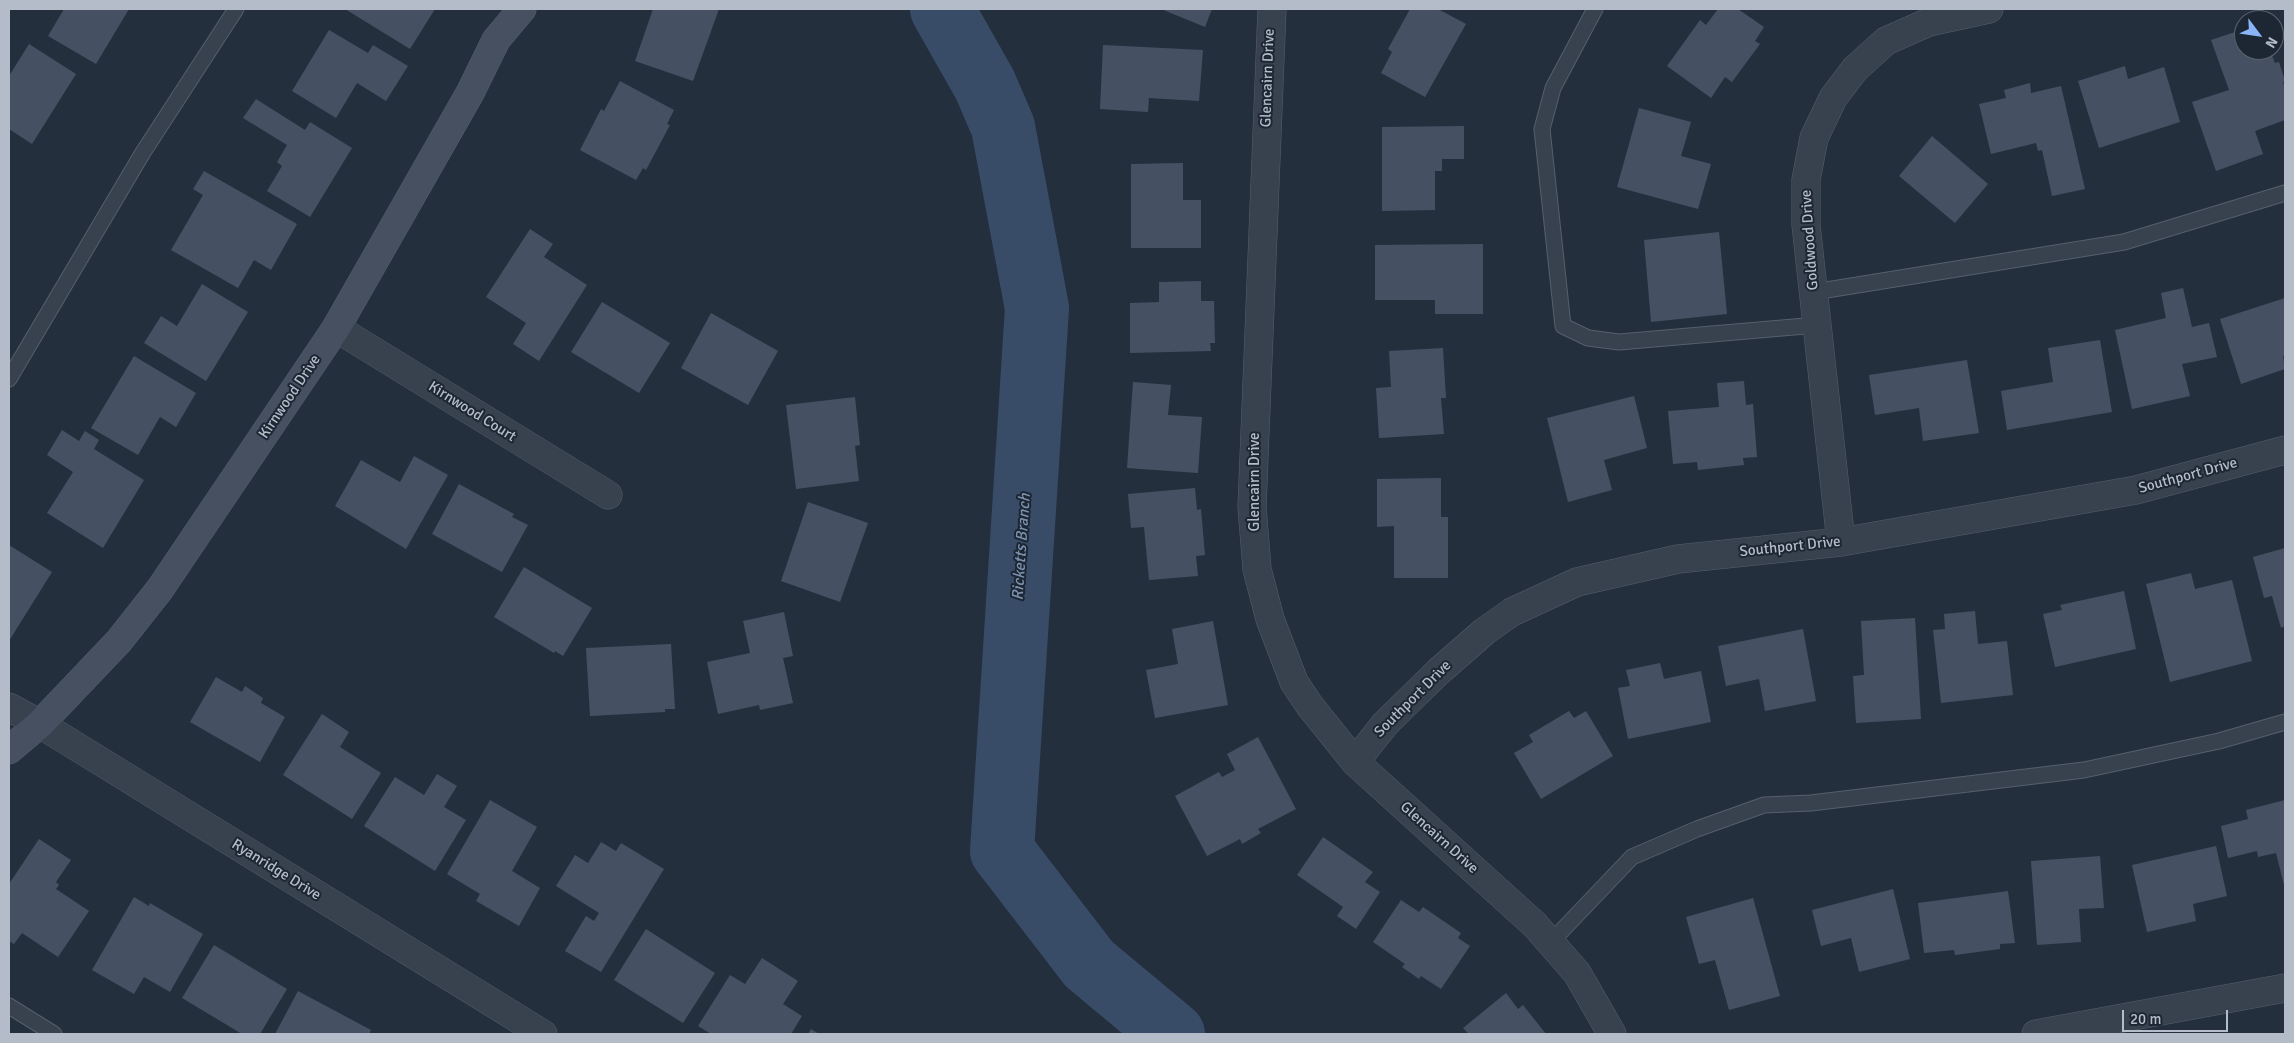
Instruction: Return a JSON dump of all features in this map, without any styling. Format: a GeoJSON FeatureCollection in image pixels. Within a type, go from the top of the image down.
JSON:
{"type":"FeatureCollection","features":[{"type":"Feature","properties":{"kind":"street","name":"Kirnwood Drive"},"geometry":{"type":"LineString","coordinates":[[9,750],[40,724],[119,641],[160,589],[336,328],[470,93],[496,40],[522,9]]}},
{"type":"Feature","properties":{"kind":"street","name":"Glencairn Drive"},"geometry":{"type":"LineString","coordinates":[[1272,9],[1252,507],[1257,569],[1270,619],[1294,682],[1310,706],[1355,762],[1535,925],[1577,973],[1612,1034]]}},
{"type":"Feature","properties":{"kind":"street","name":"Goldwood Drive"},"geometry":{"type":"LineString","coordinates":[[1842,542],[1806,225],[1806,180],[1814,138],[1833,98],[1854,69],[1886,41],[1930,22],[1989,9]]}},
{"type":"Feature","properties":{"kind":"street","name":"Kirnwood Court"},"geometry":{"type":"LineString","coordinates":[[336,328],[608,495]]}},
{"type":"Feature","properties":{"kind":"street","name":"Southport Drive"},"geometry":{"type":"LineString","coordinates":[[1355,762],[1385,724],[1438,672],[1485,631],[1512,612],[1577,582],[1678,559],[1842,542],[2136,490],[2285,450]]}},
{"type":"Feature","properties":{"kind":"street","name":"Ryanridge Drive"},"geometry":{"type":"LineString","coordinates":[[9,707],[40,724],[543,1034]]}},
{"type":"Feature","properties":{"kind":"street"},"geometry":{"type":"LineString","coordinates":[[2036,1034],[2285,988]]}},
{"type":"Feature","properties":{"kind":"lane"},"geometry":{"type":"LineString","coordinates":[[9,379],[142,154],[236,9]]}},
{"type":"Feature","properties":{"kind":"lane"},"geometry":{"type":"LineString","coordinates":[[1595,9],[1553,88],[1542,129],[1563,326],[1588,338],[1619,342],[1817,325]]}},
{"type":"Feature","properties":{"kind":"lane"},"geometry":{"type":"LineString","coordinates":[[1814,292],[2124,242],[2285,193]]}},
{"type":"Feature","properties":{"kind":"lane"},"geometry":{"type":"LineString","coordinates":[[1550,943],[1632,857],[1697,829],[1764,805],[1841,800],[2084,770],[2219,741],[2285,722]]}},
{"type":"Feature","properties":{"kind":"lane"},"geometry":{"type":"LineString","coordinates":[[9,1006],[54,1034]]}},
{"type":"Feature","properties":{"kind":"building"},"geometry":{"type":"Polygon","coordinates":[[[64,9],[129,9],[96,64],[48,36],[64,9]]]}},
{"type":"Feature","properties":{"kind":"building"},"geometry":{"type":"Polygon","coordinates":[[[345,9],[435,9],[410,49],[345,9]]]}},
{"type":"Feature","properties":{"kind":"building"},"geometry":{"type":"Polygon","coordinates":[[[653,9],[719,9],[693,81],[635,61],[653,9]]]}},
{"type":"Feature","properties":{"kind":"building"},"geometry":{"type":"Polygon","coordinates":[[[1161,9],[1212,9],[1205,27],[1161,9]]]}},
{"type":"Feature","properties":{"kind":"building"},"geometry":{"type":"Polygon","coordinates":[[[1410,9],[1438,9],[1466,24],[1425,97],[1381,73],[1392,52],[1388,49],[1410,9]]]}},
{"type":"Feature","properties":{"kind":"building"},"geometry":{"type":"Polygon","coordinates":[[[1718,9],[1738,9],[1764,27],[1755,41],[1760,44],[1732,82],[1725,77],[1711,98],[1667,66],[1700,20],[1706,25],[1718,9]]]}},
{"type":"Feature","properties":{"kind":"building"},"geometry":{"type":"Polygon","coordinates":[[[329,30],[368,53],[373,45],[408,66],[386,101],[357,83],[336,118],[292,91],[329,30]]]}},
{"type":"Feature","properties":{"kind":"building"},"geometry":{"type":"Polygon","coordinates":[[[2234,32],[2234,60],[2274,60],[2275,63],[2279,62],[2285,81],[2283,82],[2285,89],[2285,120],[2255,131],[2263,154],[2216,171],[2192,102],[2229,90],[2211,40],[2234,32]]]}},
{"type":"Feature","properties":{"kind":"building"},"geometry":{"type":"Polygon","coordinates":[[[29,44],[76,74],[32,144],[9,129],[9,76],[29,44]]]}},
{"type":"Feature","properties":{"kind":"building"},"geometry":{"type":"Polygon","coordinates":[[[1103,45],[1203,50],[1199,101],[1149,98],[1148,112],[1100,109],[1103,45]]]}},
{"type":"Feature","properties":{"kind":"building"},"geometry":{"type":"Polygon","coordinates":[[[2125,66],[2128,79],[2164,67],[2180,122],[2099,148],[2078,81],[2125,66]]]}},
{"type":"Feature","properties":{"kind":"building"},"geometry":{"type":"Polygon","coordinates":[[[620,81],[674,110],[667,124],[670,125],[646,170],[643,168],[636,180],[580,150],[601,109],[604,111],[620,81]]]}},
{"type":"Feature","properties":{"kind":"building"},"geometry":{"type":"Polygon","coordinates":[[[2030,83],[2031,93],[2061,86],[2085,189],[2052,196],[2042,150],[2038,151],[2036,143],[1991,154],[1979,104],[2006,98],[2004,90],[2030,83]]]}},
{"type":"Feature","properties":{"kind":"building"},"geometry":{"type":"Polygon","coordinates":[[[256,99],[305,130],[310,122],[352,148],[310,217],[267,191],[282,166],[277,162],[287,145],[243,118],[256,99]]]}},
{"type":"Feature","properties":{"kind":"building"},"geometry":{"type":"Polygon","coordinates":[[[1639,108],[1691,122],[1681,156],[1711,164],[1698,209],[1617,187],[1639,108]]]}},
{"type":"Feature","properties":{"kind":"building"},"geometry":{"type":"Polygon","coordinates":[[[1464,126],[1464,159],[1442,159],[1442,171],[1435,171],[1435,210],[1382,211],[1382,127],[1464,126]]]}},
{"type":"Feature","properties":{"kind":"building"},"geometry":{"type":"Polygon","coordinates":[[[1932,136],[1988,184],[1955,223],[1899,176],[1932,136]]]}},
{"type":"Feature","properties":{"kind":"building"},"geometry":{"type":"Polygon","coordinates":[[[1183,163],[1183,200],[1201,200],[1201,248],[1131,248],[1131,164],[1183,163]]]}},
{"type":"Feature","properties":{"kind":"building"},"geometry":{"type":"Polygon","coordinates":[[[204,171],[297,224],[271,270],[254,260],[238,288],[171,250],[203,195],[193,189],[204,171]]]}},
{"type":"Feature","properties":{"kind":"building"},"geometry":{"type":"Polygon","coordinates":[[[530,229],[553,244],[544,257],[587,285],[539,361],[513,344],[526,323],[486,297],[530,229]]]}},
{"type":"Feature","properties":{"kind":"building"},"geometry":{"type":"Polygon","coordinates":[[[1719,232],[1727,314],[1651,322],[1644,240],[1719,232]]]}},
{"type":"Feature","properties":{"kind":"building"},"geometry":{"type":"Polygon","coordinates":[[[1483,244],[1483,314],[1435,314],[1435,300],[1375,300],[1375,245],[1483,244]]]}},
{"type":"Feature","properties":{"kind":"building"},"geometry":{"type":"Polygon","coordinates":[[[1201,281],[1201,301],[1214,301],[1215,343],[1210,343],[1211,351],[1130,353],[1130,303],[1159,302],[1159,282],[1201,281]]]}},
{"type":"Feature","properties":{"kind":"building"},"geometry":{"type":"Polygon","coordinates":[[[202,284],[248,312],[206,381],[144,343],[161,316],[177,326],[202,284]]]}},
{"type":"Feature","properties":{"kind":"building"},"geometry":{"type":"Polygon","coordinates":[[[2183,288],[2192,327],[2209,323],[2217,357],[2182,364],[2190,396],[2132,409],[2115,330],[2166,318],[2161,293],[2183,288]]]}},
{"type":"Feature","properties":{"kind":"building"},"geometry":{"type":"Polygon","coordinates":[[[2285,298],[2285,355],[2283,356],[2285,369],[2241,384],[2220,319],[2285,298]]]}},
{"type":"Feature","properties":{"kind":"building"},"geometry":{"type":"Polygon","coordinates":[[[602,302],[670,343],[639,393],[571,352],[602,302]]]}},
{"type":"Feature","properties":{"kind":"building"},"geometry":{"type":"Polygon","coordinates":[[[711,313],[778,351],[748,405],[681,368],[711,313]]]}},
{"type":"Feature","properties":{"kind":"building"},"geometry":{"type":"Polygon","coordinates":[[[2100,340],[2112,412],[2007,430],[2001,391],[2053,382],[2048,348],[2100,340]]]}},
{"type":"Feature","properties":{"kind":"building"},"geometry":{"type":"Polygon","coordinates":[[[1443,348],[1446,398],[1441,398],[1444,434],[1379,438],[1376,388],[1391,387],[1389,351],[1443,348]]]}},
{"type":"Feature","properties":{"kind":"building"},"geometry":{"type":"Polygon","coordinates":[[[134,356],[196,393],[176,427],[160,417],[138,455],[91,428],[134,356]]]}},
{"type":"Feature","properties":{"kind":"building"},"geometry":{"type":"Polygon","coordinates":[[[1967,360],[1979,433],[1923,441],[1919,408],[1875,415],[1869,375],[1967,360]]]}},
{"type":"Feature","properties":{"kind":"building"},"geometry":{"type":"Polygon","coordinates":[[[1744,381],[1746,405],[1753,404],[1757,457],[1743,458],[1744,465],[1698,470],[1697,462],[1673,464],[1668,411],[1719,407],[1717,383],[1744,381]]]}},
{"type":"Feature","properties":{"kind":"building"},"geometry":{"type":"Polygon","coordinates":[[[1133,382],[1171,385],[1168,415],[1202,417],[1198,473],[1127,468],[1133,382]]]}},
{"type":"Feature","properties":{"kind":"building"},"geometry":{"type":"Polygon","coordinates":[[[1634,396],[1647,448],[1604,460],[1612,490],[1568,502],[1547,418],[1634,396]]]}},
{"type":"Feature","properties":{"kind":"building"},"geometry":{"type":"Polygon","coordinates":[[[855,397],[860,445],[855,446],[859,481],[796,489],[786,405],[855,397]]]}},
{"type":"Feature","properties":{"kind":"building"},"geometry":{"type":"Polygon","coordinates":[[[62,430],[79,441],[85,431],[99,440],[94,449],[144,480],[103,548],[47,513],[73,472],[47,455],[62,430]]]}},
{"type":"Feature","properties":{"kind":"building"},"geometry":{"type":"Polygon","coordinates":[[[414,456],[448,475],[406,549],[335,506],[361,460],[400,482],[414,456]]]}},
{"type":"Feature","properties":{"kind":"building"},"geometry":{"type":"Polygon","coordinates":[[[1441,478],[1441,517],[1448,517],[1448,578],[1394,578],[1394,526],[1377,527],[1377,479],[1441,478]]]}},
{"type":"Feature","properties":{"kind":"building"},"geometry":{"type":"Polygon","coordinates":[[[459,484],[514,514],[512,517],[528,525],[502,572],[432,534],[459,484]]]}},
{"type":"Feature","properties":{"kind":"building"},"geometry":{"type":"Polygon","coordinates":[[[1195,488],[1197,510],[1201,509],[1205,555],[1196,556],[1198,576],[1149,580],[1144,527],[1131,528],[1128,494],[1195,488]]]}},
{"type":"Feature","properties":{"kind":"building"},"geometry":{"type":"Polygon","coordinates":[[[808,502],[868,523],[840,602],[781,581],[808,502]]]}},
{"type":"Feature","properties":{"kind":"building"},"geometry":{"type":"Polygon","coordinates":[[[9,545],[52,572],[9,641],[9,545]]]}},
{"type":"Feature","properties":{"kind":"building"},"geometry":{"type":"Polygon","coordinates":[[[2285,548],[2285,626],[2281,628],[2272,596],[2264,598],[2253,557],[2285,548]]]}},
{"type":"Feature","properties":{"kind":"building"},"geometry":{"type":"Polygon","coordinates":[[[524,567],[592,608],[563,656],[555,651],[554,653],[494,617],[524,567]]]}},
{"type":"Feature","properties":{"kind":"building"},"geometry":{"type":"Polygon","coordinates":[[[2191,573],[2195,589],[2232,580],[2252,661],[2170,682],[2146,584],[2191,573]]]}},
{"type":"Feature","properties":{"kind":"building"},"geometry":{"type":"Polygon","coordinates":[[[2124,591],[2136,649],[2055,667],[2043,614],[2062,610],[2060,605],[2124,591]]]}},
{"type":"Feature","properties":{"kind":"building"},"geometry":{"type":"Polygon","coordinates":[[[1975,611],[1978,644],[2007,641],[2013,695],[1941,703],[1933,630],[1945,629],[1944,614],[1975,611]]]}},
{"type":"Feature","properties":{"kind":"building"},"geometry":{"type":"Polygon","coordinates":[[[784,612],[793,656],[783,658],[793,703],[760,710],[759,705],[718,714],[707,662],[750,653],[743,621],[784,612]]]}},
{"type":"Feature","properties":{"kind":"building"},"geometry":{"type":"Polygon","coordinates":[[[1915,618],[1921,719],[1856,723],[1853,676],[1864,675],[1861,621],[1915,618]]]}},
{"type":"Feature","properties":{"kind":"building"},"geometry":{"type":"Polygon","coordinates":[[[1213,621],[1228,705],[1155,718],[1146,670],[1178,664],[1172,629],[1213,621]]]}},
{"type":"Feature","properties":{"kind":"building"},"geometry":{"type":"Polygon","coordinates":[[[1803,629],[1816,701],[1765,711],[1759,679],[1726,686],[1718,646],[1803,629]]]}},
{"type":"Feature","properties":{"kind":"building"},"geometry":{"type":"Polygon","coordinates":[[[671,644],[675,709],[665,709],[665,712],[590,716],[586,648],[671,644]]]}},
{"type":"Feature","properties":{"kind":"building"},"geometry":{"type":"Polygon","coordinates":[[[1660,663],[1664,679],[1701,671],[1711,722],[1628,739],[1618,688],[1630,686],[1626,670],[1660,663]]]}},
{"type":"Feature","properties":{"kind":"building"},"geometry":{"type":"Polygon","coordinates":[[[216,677],[242,692],[245,686],[263,698],[261,703],[285,717],[260,762],[190,722],[216,677]]]}},
{"type":"Feature","properties":{"kind":"building"},"geometry":{"type":"Polygon","coordinates":[[[1569,711],[1574,718],[1586,711],[1613,756],[1541,799],[1514,753],[1533,742],[1529,735],[1569,711]]]}},
{"type":"Feature","properties":{"kind":"building"},"geometry":{"type":"Polygon","coordinates":[[[322,714],[349,732],[340,747],[381,773],[352,819],[283,775],[322,714]]]}},
{"type":"Feature","properties":{"kind":"building"},"geometry":{"type":"Polygon","coordinates":[[[1258,737],[1296,809],[1258,829],[1261,833],[1242,844],[1240,839],[1207,856],[1175,796],[1219,772],[1222,777],[1235,770],[1227,754],[1258,737]]]}},
{"type":"Feature","properties":{"kind":"building"},"geometry":{"type":"Polygon","coordinates":[[[437,774],[457,786],[444,807],[466,820],[435,871],[364,826],[395,777],[424,795],[437,774]]]}},
{"type":"Feature","properties":{"kind":"building"},"geometry":{"type":"Polygon","coordinates":[[[490,800],[537,827],[512,871],[540,888],[519,926],[476,901],[480,894],[447,874],[490,800]]]}},
{"type":"Feature","properties":{"kind":"building"},"geometry":{"type":"Polygon","coordinates":[[[2285,800],[2285,889],[2276,853],[2258,857],[2257,851],[2228,858],[2221,826],[2248,819],[2246,810],[2285,800]]]}},
{"type":"Feature","properties":{"kind":"building"},"geometry":{"type":"Polygon","coordinates":[[[1323,837],[1373,872],[1365,882],[1380,892],[1356,929],[1337,916],[1343,907],[1297,875],[1323,837]]]}},
{"type":"Feature","properties":{"kind":"building"},"geometry":{"type":"Polygon","coordinates":[[[39,839],[71,860],[56,882],[59,885],[56,889],[89,911],[58,957],[22,933],[14,944],[9,941],[9,884],[39,839]]]}},
{"type":"Feature","properties":{"kind":"building"},"geometry":{"type":"Polygon","coordinates":[[[601,842],[616,851],[621,843],[664,869],[601,972],[565,951],[586,916],[594,921],[599,913],[556,886],[575,855],[588,863],[601,842]]]}},
{"type":"Feature","properties":{"kind":"building"},"geometry":{"type":"Polygon","coordinates":[[[2216,846],[2227,896],[2193,904],[2196,921],[2147,932],[2132,865],[2216,846]]]}},
{"type":"Feature","properties":{"kind":"building"},"geometry":{"type":"Polygon","coordinates":[[[2100,856],[2104,908],[2079,909],[2081,942],[2037,945],[2031,861],[2100,856]]]}},
{"type":"Feature","properties":{"kind":"building"},"geometry":{"type":"Polygon","coordinates":[[[1893,889],[1910,959],[1859,972],[1851,938],[1821,946],[1812,910],[1893,889]]]}},
{"type":"Feature","properties":{"kind":"building"},"geometry":{"type":"Polygon","coordinates":[[[2008,891],[2015,943],[2000,944],[2000,949],[1955,955],[1954,950],[1924,953],[1918,903],[2008,891]]]}},
{"type":"Feature","properties":{"kind":"building"},"geometry":{"type":"Polygon","coordinates":[[[134,897],[149,906],[150,903],[203,934],[170,992],[144,977],[134,994],[92,970],[134,897]]]}},
{"type":"Feature","properties":{"kind":"building"},"geometry":{"type":"Polygon","coordinates":[[[1753,898],[1780,996],[1729,1010],[1715,960],[1699,964],[1686,917],[1753,898]]]}},
{"type":"Feature","properties":{"kind":"building"},"geometry":{"type":"Polygon","coordinates":[[[1401,900],[1419,912],[1423,907],[1461,933],[1458,938],[1470,946],[1441,989],[1421,976],[1419,979],[1402,967],[1405,964],[1373,942],[1401,900]]]}},
{"type":"Feature","properties":{"kind":"building"},"geometry":{"type":"Polygon","coordinates":[[[646,929],[715,973],[683,1023],[614,980],[646,929]]]}},
{"type":"Feature","properties":{"kind":"building"},"geometry":{"type":"Polygon","coordinates":[[[214,945],[287,989],[260,1034],[242,1034],[182,998],[214,945]]]}},
{"type":"Feature","properties":{"kind":"building"},"geometry":{"type":"Polygon","coordinates":[[[762,958],[798,981],[783,1004],[802,1016],[791,1034],[711,1034],[698,1026],[730,975],[745,984],[762,958]]]}},
{"type":"Feature","properties":{"kind":"building"},"geometry":{"type":"Polygon","coordinates":[[[298,991],[371,1030],[369,1034],[275,1034],[298,991]]]}},
{"type":"Feature","properties":{"kind":"building"},"geometry":{"type":"Polygon","coordinates":[[[1506,993],[1518,1009],[1523,1005],[1546,1034],[1469,1034],[1463,1028],[1506,993]]]}},
{"type":"Feature","properties":{"kind":"building"},"geometry":{"type":"Polygon","coordinates":[[[811,1029],[819,1034],[808,1034],[811,1029]]]}},
{"type":"Feature","properties":{"kind":"waterway","name":"Ricketts Branch"},"geometry":{"type":"LineString","coordinates":[[942,9],[985,85],[1003,127],[1037,308],[1002,851],[1089,964],[1173,1034]]}}]}
